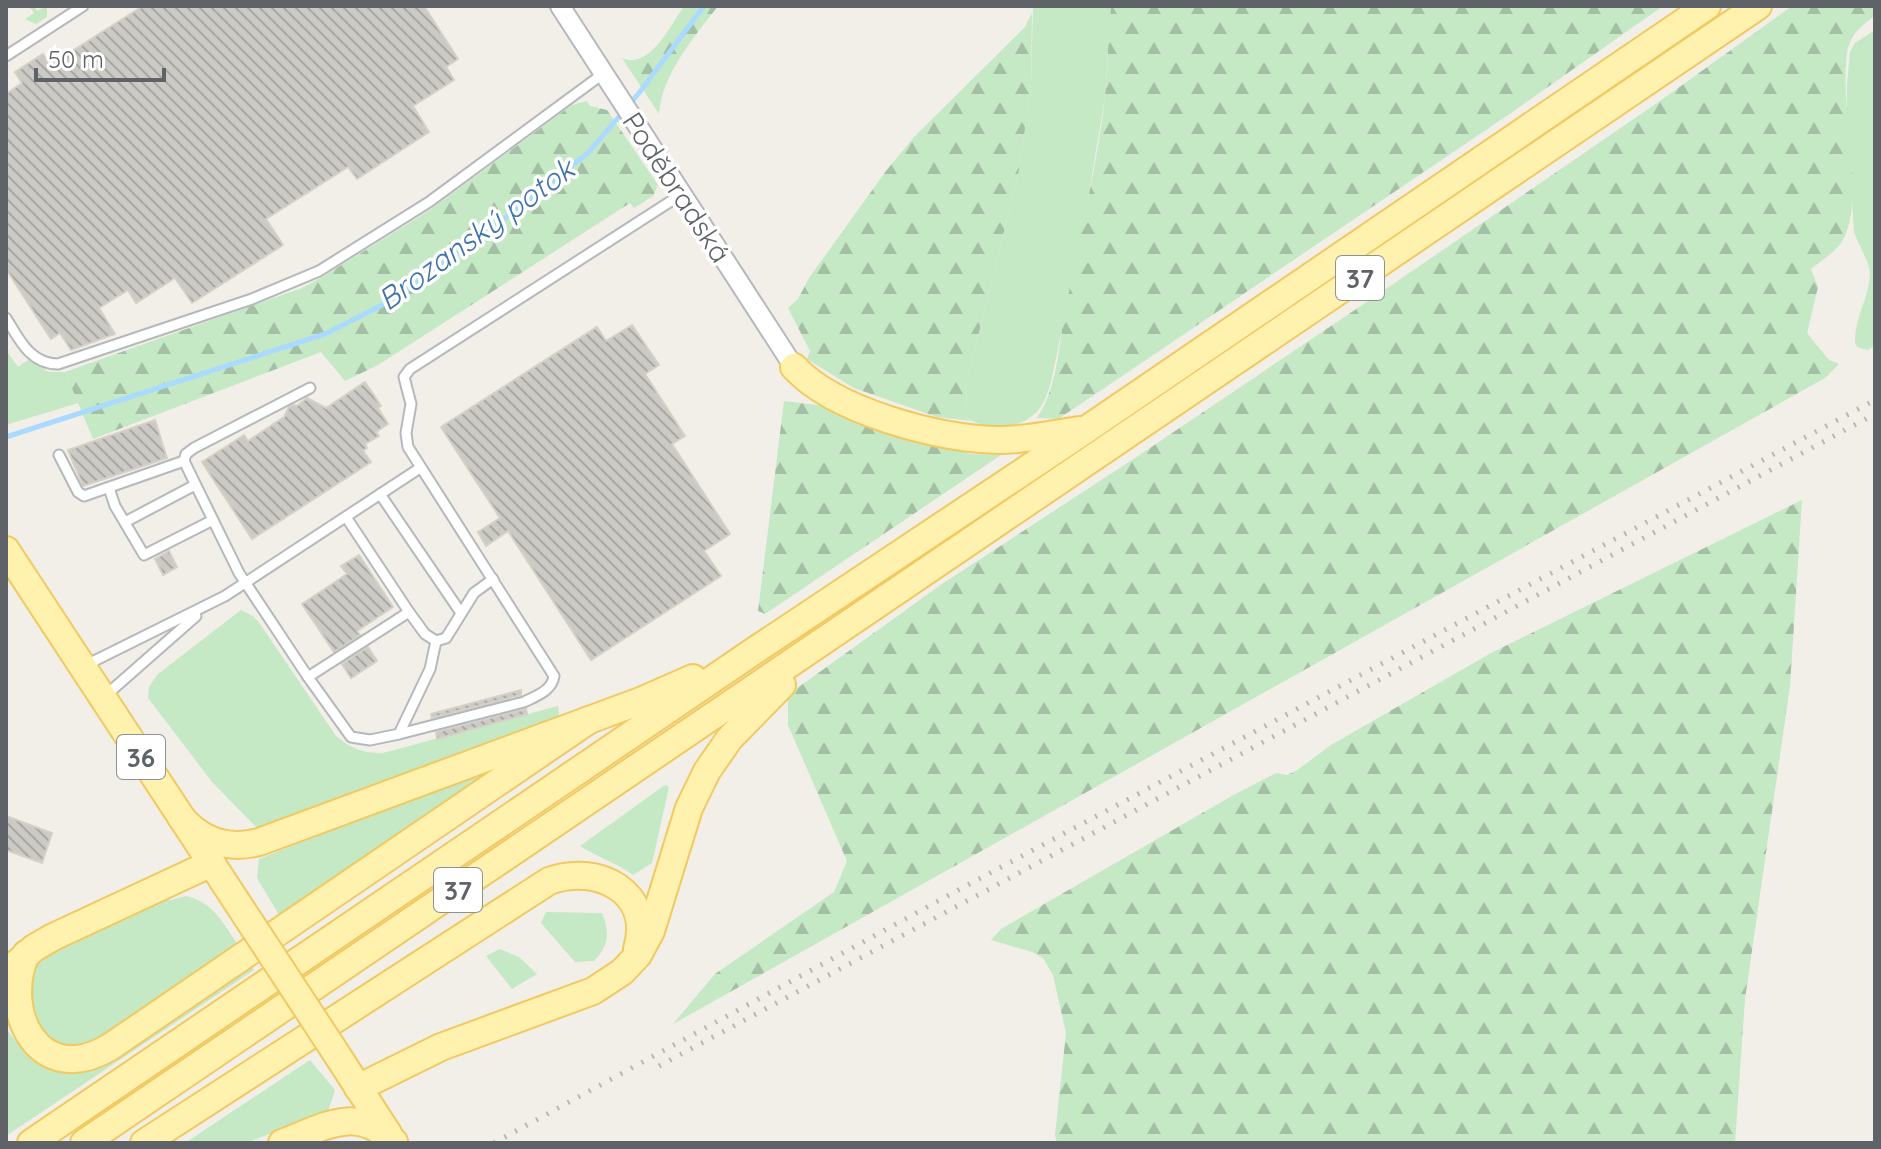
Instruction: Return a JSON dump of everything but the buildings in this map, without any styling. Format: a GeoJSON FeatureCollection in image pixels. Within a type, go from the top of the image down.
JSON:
{"type":"FeatureCollection","features":[{"type":"Feature","properties":{"kind":"main road","name":"37"},"geometry":{"type":"LineString","coordinates":[[31,1143],[1707,6]]}},
{"type":"Feature","properties":{"kind":"main road","name":"37"},"geometry":{"type":"LineString","coordinates":[[84,1143],[1758,6]]}},
{"type":"Feature","properties":{"kind":"main road"},"geometry":{"type":"LineString","coordinates":[[794,367],[809,382],[838,399],[939,434],[1004,440],[1087,429]]}},
{"type":"Feature","properties":{"kind":"main road","name":"36"},"geometry":{"type":"LineString","coordinates":[[6,550],[394,1142]]}},
{"type":"Feature","properties":{"kind":"main road"},"geometry":{"type":"LineString","coordinates":[[358,1088],[441,1047],[593,991],[622,972],[638,955],[651,931],[689,808],[707,771],[744,724],[832,637]]}},
{"type":"Feature","properties":{"kind":"main road"},"geometry":{"type":"LineString","coordinates":[[181,817],[194,831],[211,840],[229,845],[252,844],[589,720],[754,651]]}},
{"type":"Feature","properties":{"kind":"main road"},"geometry":{"type":"LineString","coordinates":[[26,954],[16,967],[9,988],[10,1010],[18,1031],[27,1043],[52,1058],[66,1061],[91,1057],[589,720]]}},
{"type":"Feature","properties":{"kind":"main road"},"geometry":{"type":"LineString","coordinates":[[167,884],[184,853],[181,817]]}},
{"type":"Feature","properties":{"kind":"main road"},"geometry":{"type":"LineString","coordinates":[[6,975],[26,954],[53,937],[212,863]]}},
{"type":"Feature","properties":{"kind":"main road"},"geometry":{"type":"LineString","coordinates":[[144,1143],[528,893],[560,876],[584,874],[606,880],[616,885],[631,901],[640,922],[640,934],[638,948],[622,972]]}},
{"type":"Feature","properties":{"kind":"main road"},"geometry":{"type":"LineString","coordinates":[[282,1143],[351,1120],[372,1124],[394,1142]]}},
{"type":"Feature","properties":{"kind":"street","name":"Poděbradská"},"geometry":{"type":"LineString","coordinates":[[560,6],[794,367]]}},
{"type":"Feature","properties":{"kind":"lane"},"geometry":{"type":"LineString","coordinates":[[6,56],[83,6]]}},
{"type":"Feature","properties":{"kind":"lane"},"geometry":{"type":"LineString","coordinates":[[6,318],[35,358],[46,364],[58,364],[282,288],[319,271],[419,209],[604,73]]}},
{"type":"Feature","properties":{"kind":"lane"},"geometry":{"type":"LineString","coordinates":[[310,388],[194,448],[186,454],[184,461],[245,584],[351,737],[370,740],[399,734],[524,702],[542,694],[553,683],[554,676],[420,468],[406,441],[411,413],[403,380],[406,373],[682,194]]}},
{"type":"Feature","properties":{"kind":"lane"},"geometry":{"type":"LineString","coordinates":[[59,455],[81,495],[86,496],[184,461]]}},
{"type":"Feature","properties":{"kind":"lane"},"geometry":{"type":"LineString","coordinates":[[83,667],[225,596],[420,468]]}},
{"type":"Feature","properties":{"kind":"lane"},"geometry":{"type":"LineString","coordinates":[[125,522],[195,485]]}},
{"type":"Feature","properties":{"kind":"lane"},"geometry":{"type":"LineString","coordinates":[[109,488],[144,555],[213,520]]}},
{"type":"Feature","properties":{"kind":"lane"},"geometry":{"type":"LineString","coordinates":[[380,494],[461,613]]}},
{"type":"Feature","properties":{"kind":"lane"},"geometry":{"type":"LineString","coordinates":[[346,517],[409,612],[425,634],[436,641],[446,638],[474,593],[493,579]]}},
{"type":"Feature","properties":{"kind":"lane"},"geometry":{"type":"LineString","coordinates":[[102,697],[225,596]]}},
{"type":"Feature","properties":{"kind":"lane"},"geometry":{"type":"LineString","coordinates":[[308,677],[409,612]]}},
{"type":"Feature","properties":{"kind":"lane"},"geometry":{"type":"LineString","coordinates":[[399,734],[430,669],[436,641]]}},
{"type":"Feature","properties":{"kind":"green space"},"geometry":{"type":"Polygon","coordinates":[[[29,6],[34,6],[37,11],[47,6],[47,17],[36,24],[25,19],[34,13],[29,6]]]}},
{"type":"Feature","properties":{"kind":"green space"},"geometry":{"type":"Polygon","coordinates":[[[684,6],[718,6],[673,70],[661,99],[659,114],[622,58],[642,58],[650,52],[684,6]]]}},
{"type":"Feature","properties":{"kind":"green space"},"geometry":{"type":"Polygon","coordinates":[[[1033,6],[1111,6],[1105,97],[1083,229],[1048,392],[1032,416],[1017,424],[989,426],[966,416],[967,381],[1019,170],[1031,86],[1033,6]]]}},
{"type":"Feature","properties":{"kind":"green space"},"geometry":{"type":"Polygon","coordinates":[[[1111,6],[1663,6],[1511,113],[1058,419],[1037,418],[1054,378],[1097,150],[1105,97],[1111,6]]]}},
{"type":"Feature","properties":{"kind":"green space"},"geometry":{"type":"Polygon","coordinates":[[[1792,6],[1875,6],[1875,16],[1855,34],[1848,48],[1846,94],[1852,174],[1850,221],[1840,244],[1811,269],[1818,287],[1807,333],[1829,360],[1839,364],[1825,378],[673,1024],[715,974],[834,892],[847,861],[788,725],[788,697],[796,689],[942,584],[1383,291],[1660,101],[1792,6]]]}},
{"type":"Feature","properties":{"kind":"green space"},"geometry":{"type":"Polygon","coordinates":[[[1032,13],[1031,86],[1019,170],[967,381],[966,416],[971,421],[937,417],[854,388],[807,359],[810,351],[788,308],[798,299],[809,278],[914,137],[1025,27],[1032,13]]]}},
{"type":"Feature","properties":{"kind":"green space"},"geometry":{"type":"Polygon","coordinates":[[[1875,30],[1875,346],[1867,350],[1857,347],[1855,342],[1870,273],[1854,232],[1847,84],[1850,52],[1855,43],[1875,30]]]}},
{"type":"Feature","properties":{"kind":"green space"},"geometry":{"type":"Polygon","coordinates":[[[587,101],[590,106],[607,110],[658,185],[653,196],[634,208],[630,203],[378,365],[345,381],[321,352],[93,439],[65,372],[302,288],[427,212],[572,105],[587,101]]]}},
{"type":"Feature","properties":{"kind":"green space"},"geometry":{"type":"Polygon","coordinates":[[[6,350],[18,367],[28,360],[49,372],[65,372],[78,403],[6,425],[6,350]]]}},
{"type":"Feature","properties":{"kind":"green space"},"geometry":{"type":"Polygon","coordinates":[[[784,401],[825,406],[970,454],[1001,455],[765,614],[758,611],[784,401]]]}},
{"type":"Feature","properties":{"kind":"green space"},"geometry":{"type":"Polygon","coordinates":[[[1802,500],[1790,686],[1745,999],[1735,1143],[1057,1143],[1055,1135],[1066,1033],[1053,975],[1043,958],[991,940],[1001,929],[1230,797],[1276,773],[1287,775],[1296,771],[1331,745],[1491,653],[1802,500]]]}},
{"type":"Feature","properties":{"kind":"green space"},"geometry":{"type":"Polygon","coordinates":[[[241,610],[260,624],[336,736],[358,749],[383,753],[558,706],[559,715],[556,722],[261,832],[213,783],[148,698],[149,687],[158,674],[241,610]]]}},
{"type":"Feature","properties":{"kind":"green space"},"geometry":{"type":"Polygon","coordinates":[[[524,753],[281,918],[257,878],[259,859],[524,753]]]}},
{"type":"Feature","properties":{"kind":"green space"},"geometry":{"type":"Polygon","coordinates":[[[665,785],[669,787],[652,863],[633,875],[580,846],[665,785]]]}},
{"type":"Feature","properties":{"kind":"green space"},"geometry":{"type":"Polygon","coordinates":[[[186,896],[210,908],[238,945],[92,1046],[73,1051],[36,1037],[23,987],[37,965],[56,947],[164,898],[171,900],[186,896]]]}},
{"type":"Feature","properties":{"kind":"green space"},"geometry":{"type":"Polygon","coordinates":[[[546,912],[602,913],[607,938],[603,950],[594,961],[575,962],[541,923],[546,912]]]}},
{"type":"Feature","properties":{"kind":"green space"},"geometry":{"type":"Polygon","coordinates":[[[500,949],[519,957],[537,974],[512,989],[486,956],[500,949]]]}},
{"type":"Feature","properties":{"kind":"green space"},"geometry":{"type":"Polygon","coordinates":[[[249,963],[254,970],[6,1136],[6,1029],[38,1062],[69,1070],[249,963]]]}},
{"type":"Feature","properties":{"kind":"green space"},"geometry":{"type":"Polygon","coordinates":[[[310,1060],[335,1090],[328,1111],[246,1143],[185,1143],[310,1060]]]}},
{"type":"Feature","properties":{"kind":"waterway","name":"Brozanský potok"},"geometry":{"type":"LineString","coordinates":[[6,437],[325,334],[396,298],[485,234],[588,153],[639,93],[704,6]]}},
{"type":"Feature","properties":{"kind":"railway"},"geometry":{"type":"LineString","coordinates":[[494,1143],[962,888],[1875,400]]}},
{"type":"Feature","properties":{"kind":"railway"},"geometry":{"type":"LineString","coordinates":[[659,1066],[1875,414]]}}]}
